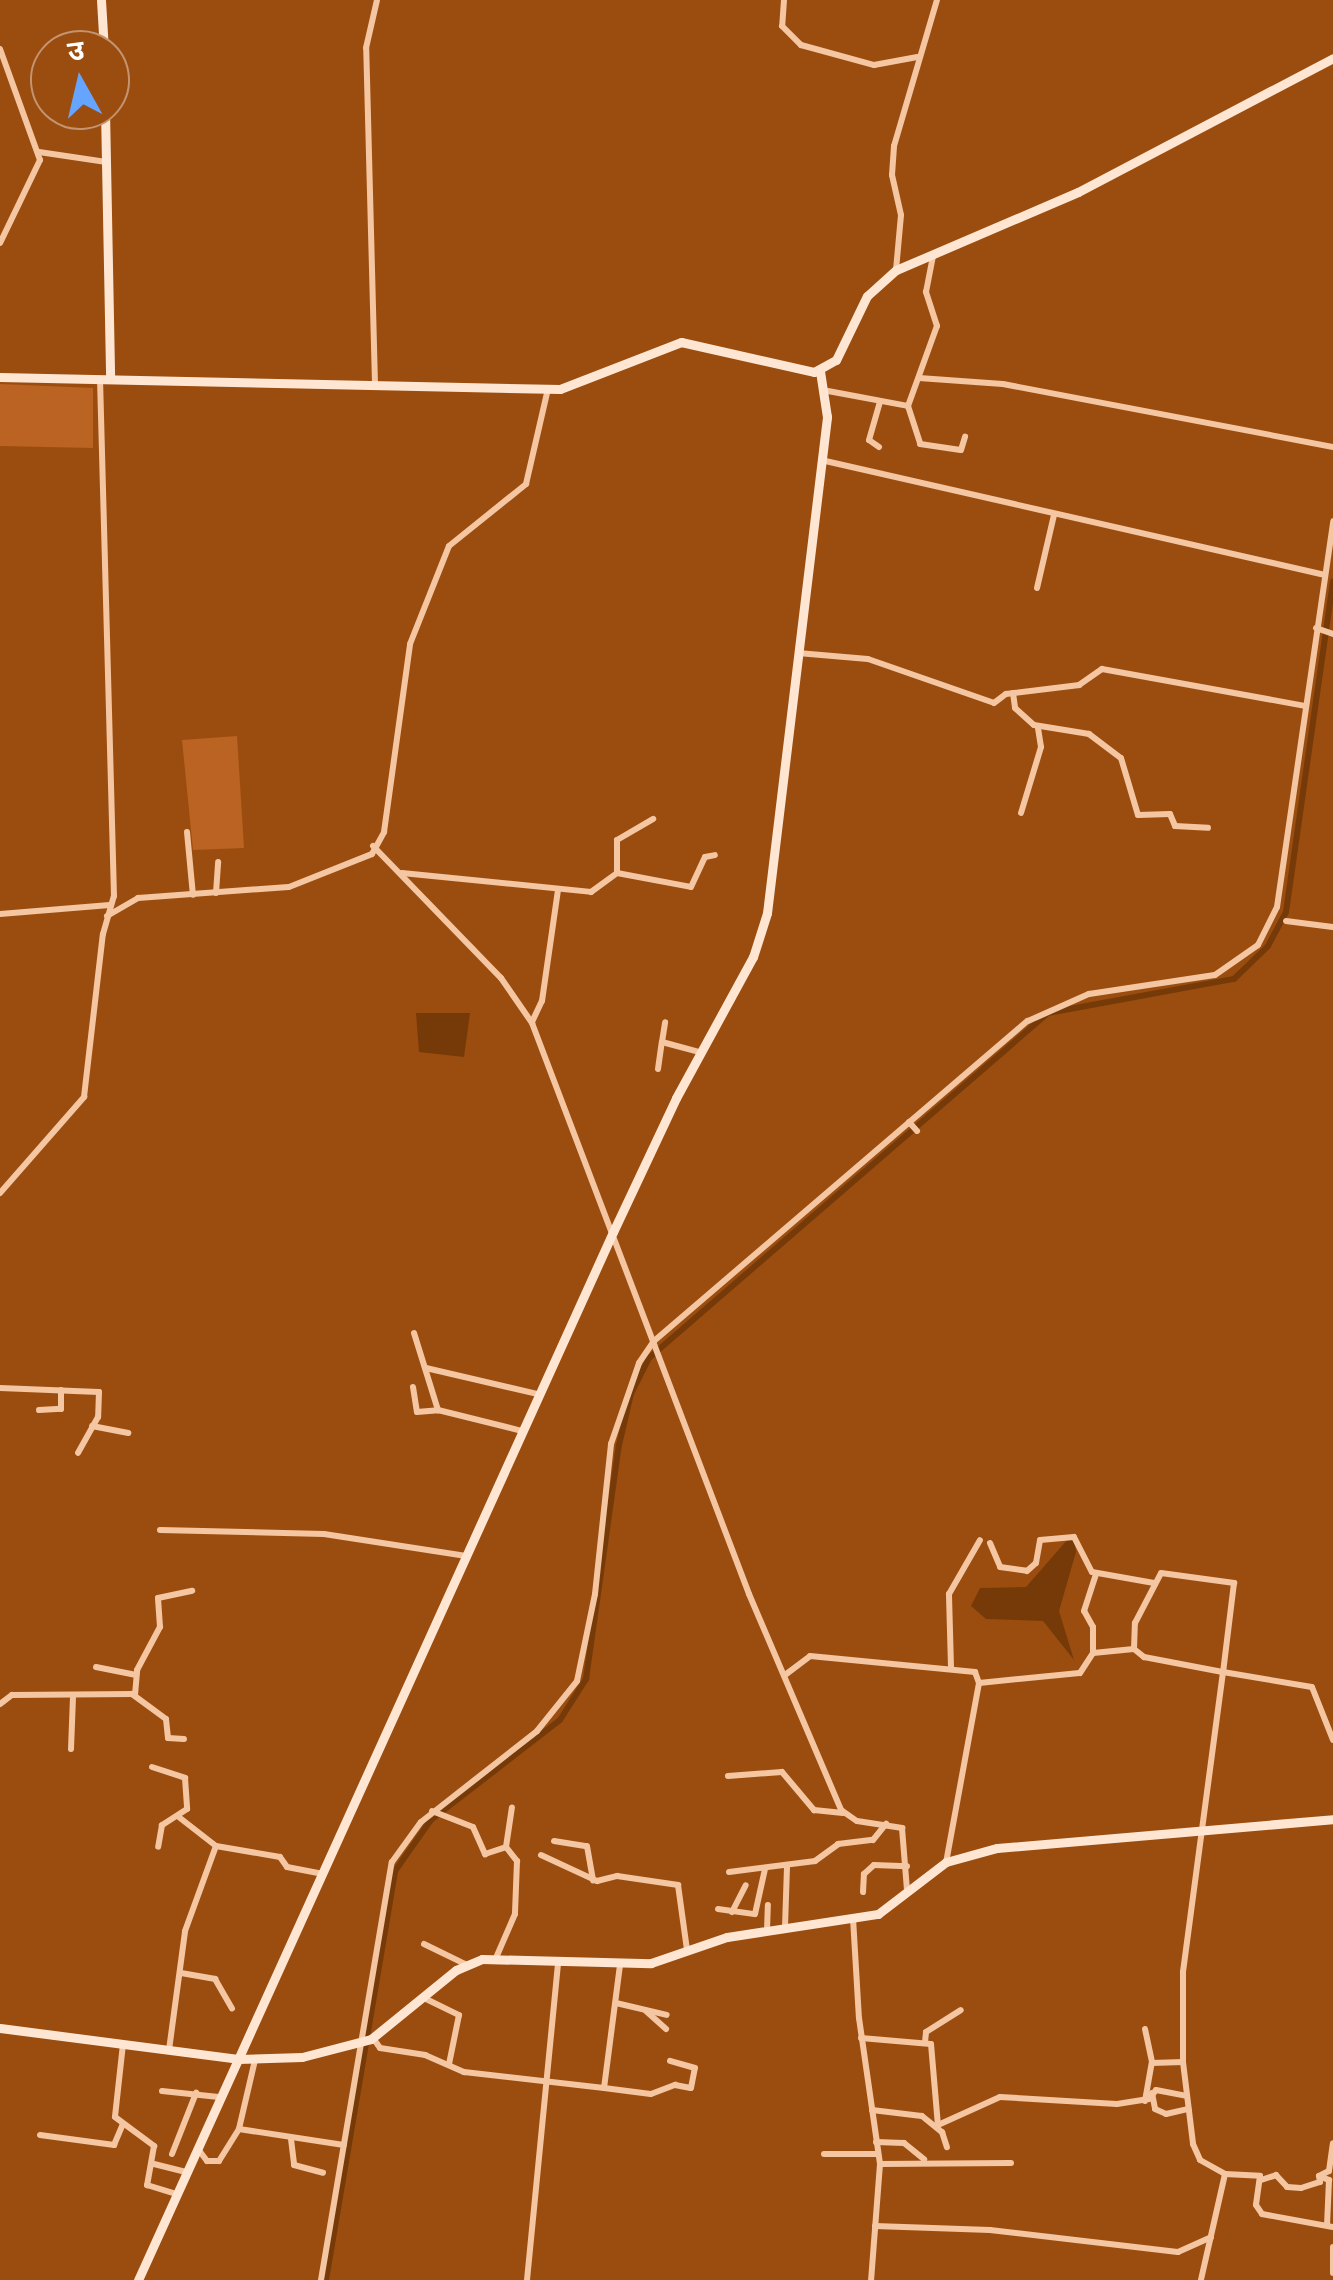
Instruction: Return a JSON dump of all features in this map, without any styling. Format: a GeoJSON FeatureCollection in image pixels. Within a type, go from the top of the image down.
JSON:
{"type":"FeatureCollection","features":[{"type":"Feature","properties":{"kind":"street"},"geometry":{"type":"LineString","coordinates":[[102,0],[103,30]]}},
{"type":"Feature","properties":{"kind":"street"},"geometry":{"type":"LineString","coordinates":[[375,384],[366,48],[377,0]]}},
{"type":"Feature","properties":{"kind":"street"},"geometry":{"type":"LineString","coordinates":[[784,0],[782,26],[801,45],[874,65],[917,58]]}},
{"type":"Feature","properties":{"kind":"street"},"geometry":{"type":"LineString","coordinates":[[896,270],[901,215],[892,167],[917,58],[937,0]]}},
{"type":"Feature","properties":{"kind":"street"},"geometry":{"type":"LineString","coordinates":[[0,48],[39,152],[36,173],[0,243]]}},
{"type":"Feature","properties":{"kind":"street"},"geometry":{"type":"LineString","coordinates":[[0,377],[548,389],[598,378],[681,342],[796,371],[820,371],[836,360],[867,296],[896,270],[934,249],[1078,192],[1333,58]]}},
{"type":"Feature","properties":{"kind":"street"},"geometry":{"type":"LineString","coordinates":[[0,1193],[84,1097],[110,906],[116,804],[105,379],[105,130]]}},
{"type":"Feature","properties":{"kind":"street"},"geometry":{"type":"LineString","coordinates":[[39,152],[106,162]]}},
{"type":"Feature","properties":{"kind":"street"},"geometry":{"type":"LineString","coordinates":[[934,249],[926,292],[937,326],[908,406],[920,444],[961,450],[965,438]]}},
{"type":"Feature","properties":{"kind":"street"},"geometry":{"type":"LineString","coordinates":[[139,2277],[319,1873],[470,1557],[538,1394],[613,1232],[699,1052],[753,957],[767,913],[828,391],[820,371]]}},
{"type":"Feature","properties":{"kind":"street"},"geometry":{"type":"LineString","coordinates":[[919,378],[1003,384],[1333,447]]}},
{"type":"Feature","properties":{"kind":"street"},"geometry":{"type":"LineString","coordinates":[[106,917],[138,898],[296,886],[361,860],[373,846],[384,832],[400,682],[416,628],[454,538],[526,484],[548,389]]}},
{"type":"Feature","properties":{"kind":"street"},"geometry":{"type":"LineString","coordinates":[[828,391],[908,406]]}},
{"type":"Feature","properties":{"kind":"street"},"geometry":{"type":"LineString","coordinates":[[879,447],[870,440],[880,402]]}},
{"type":"Feature","properties":{"kind":"street"},"geometry":{"type":"LineString","coordinates":[[820,460],[1325,575]]}},
{"type":"Feature","properties":{"kind":"street"},"geometry":{"type":"LineString","coordinates":[[1036,588],[1054,515]]}},
{"type":"Feature","properties":{"kind":"street"},"geometry":{"type":"LineString","coordinates":[[322,2280],[366,2041],[392,1862],[433,1811],[537,1731],[572,1690],[589,1638],[611,1444],[629,1382],[655,1344],[1046,1010],[1089,994],[1215,976],[1249,954],[1277,907],[1305,706],[1325,632],[1325,575],[1333,521]]}},
{"type":"Feature","properties":{"kind":"street"},"geometry":{"type":"LineString","coordinates":[[797,652],[868,659],[994,703],[1013,693],[1079,685],[1102,669],[1305,706]]}},
{"type":"Feature","properties":{"kind":"street"},"geometry":{"type":"LineString","coordinates":[[1013,693],[1015,708],[1038,726],[1100,739],[1129,770],[1138,815],[1170,814],[1175,826],[1208,828]]}},
{"type":"Feature","properties":{"kind":"street"},"geometry":{"type":"LineString","coordinates":[[1021,813],[1041,747],[1038,726]]}},
{"type":"Feature","properties":{"kind":"street"},"geometry":{"type":"LineString","coordinates":[[617,873],[617,840],[653,820]]}},
{"type":"Feature","properties":{"kind":"street"},"geometry":{"type":"LineString","coordinates":[[187,832],[193,895]]}},
{"type":"Feature","properties":{"kind":"street"},"geometry":{"type":"LineString","coordinates":[[373,846],[502,978],[532,1023],[785,1675],[844,1814]]}},
{"type":"Feature","properties":{"kind":"street"},"geometry":{"type":"LineString","coordinates":[[400,872],[591,892],[617,873],[691,887],[705,857],[714,855]]}},
{"type":"Feature","properties":{"kind":"street"},"geometry":{"type":"LineString","coordinates":[[216,893],[218,862]]}},
{"type":"Feature","properties":{"kind":"street"},"geometry":{"type":"LineString","coordinates":[[532,1023],[542,1001],[558,890]]}},
{"type":"Feature","properties":{"kind":"street"},"geometry":{"type":"LineString","coordinates":[[0,914],[110,906]]}},
{"type":"Feature","properties":{"kind":"street"},"geometry":{"type":"LineString","coordinates":[[1286,920],[1333,927]]}},
{"type":"Feature","properties":{"kind":"street"},"geometry":{"type":"LineString","coordinates":[[658,1069],[665,1022]]}},
{"type":"Feature","properties":{"kind":"street"},"geometry":{"type":"LineString","coordinates":[[662,1042],[699,1052]]}},
{"type":"Feature","properties":{"kind":"street"},"geometry":{"type":"LineString","coordinates":[[414,1333],[438,1410]]}},
{"type":"Feature","properties":{"kind":"street"},"geometry":{"type":"LineString","coordinates":[[425,1368],[538,1394]]}},
{"type":"Feature","properties":{"kind":"street"},"geometry":{"type":"LineString","coordinates":[[413,1387],[417,1412],[438,1410],[519,1439]]}},
{"type":"Feature","properties":{"kind":"street"},"geometry":{"type":"LineString","coordinates":[[0,1388],[99,1392],[92,1426],[78,1453]]}},
{"type":"Feature","properties":{"kind":"street"},"geometry":{"type":"LineString","coordinates":[[40,1410],[61,1409],[61,1390]]}},
{"type":"Feature","properties":{"kind":"street"},"geometry":{"type":"LineString","coordinates":[[92,1426],[128,1433]]}},
{"type":"Feature","properties":{"kind":"street"},"geometry":{"type":"LineString","coordinates":[[160,1530],[324,1534],[470,1557]]}},
{"type":"Feature","properties":{"kind":"street"},"geometry":{"type":"LineString","coordinates":[[990,1543],[1000,1567],[1027,1571],[1036,1563],[1040,1540],[1074,1537],[1096,1573],[1154,1583]]}},
{"type":"Feature","properties":{"kind":"street"},"geometry":{"type":"LineString","coordinates":[[950,1666],[949,1594],[980,1540]]}},
{"type":"Feature","properties":{"kind":"street"},"geometry":{"type":"LineString","coordinates":[[979,1683],[1080,1672],[1094,1653],[1093,1627],[1084,1611],[1096,1573]]}},
{"type":"Feature","properties":{"kind":"street"},"geometry":{"type":"LineString","coordinates":[[1134,1650],[1135,1623],[1163,1573],[1234,1583],[1183,1972],[1186,2096],[1195,2153],[1225,2174],[1261,2180],[1276,2175],[1286,2187],[1301,2188],[1320,2182],[1319,2176]]}},
{"type":"Feature","properties":{"kind":"street"},"geometry":{"type":"LineString","coordinates":[[135,1696],[136,1675],[160,1627],[158,1598],[192,1592]]}},
{"type":"Feature","properties":{"kind":"street"},"geometry":{"type":"LineString","coordinates":[[1094,1653],[1134,1650],[1223,1672],[1314,1688],[1333,1740]]}},
{"type":"Feature","properties":{"kind":"street"},"geometry":{"type":"LineString","coordinates":[[785,1675],[810,1656],[972,1670],[979,1683],[946,1862]]}},
{"type":"Feature","properties":{"kind":"street"},"geometry":{"type":"LineString","coordinates":[[96,1668],[136,1675]]}},
{"type":"Feature","properties":{"kind":"street"},"geometry":{"type":"LineString","coordinates":[[0,1704],[15,1695],[135,1696],[166,1719],[168,1738],[184,1739]]}},
{"type":"Feature","properties":{"kind":"street"},"geometry":{"type":"LineString","coordinates":[[71,1749],[74,1698]]}},
{"type":"Feature","properties":{"kind":"street"},"geometry":{"type":"LineString","coordinates":[[152,1767],[185,1774],[186,1810],[162,1825],[158,1846]]}},
{"type":"Feature","properties":{"kind":"street"},"geometry":{"type":"LineString","coordinates":[[728,1776],[782,1772],[814,1810],[904,1831],[907,1890]]}},
{"type":"Feature","properties":{"kind":"street"},"geometry":{"type":"LineString","coordinates":[[496,1958],[500,1937],[514,1919],[518,1888],[516,1862],[506,1847],[512,1807]]}},
{"type":"Feature","properties":{"kind":"street"},"geometry":{"type":"LineString","coordinates":[[433,1811],[473,1827],[485,1854],[506,1847]]}},
{"type":"Feature","properties":{"kind":"street"},"geometry":{"type":"LineString","coordinates":[[178,1817],[216,1846],[280,1857],[287,1867],[319,1873]]}},
{"type":"Feature","properties":{"kind":"street"},"geometry":{"type":"LineString","coordinates":[[0,2028],[255,2060],[366,2041],[465,1964],[496,1958],[620,1965],[767,1930],[885,1912],[907,1890],[946,1862],[996,1848],[1333,1820]]}},
{"type":"Feature","properties":{"kind":"street"},"geometry":{"type":"LineString","coordinates":[[729,1872],[787,1867],[824,1858],[838,1844],[868,1842],[886,1824]]}},
{"type":"Feature","properties":{"kind":"street"},"geometry":{"type":"LineString","coordinates":[[554,1841],[587,1846],[593,1880]]}},
{"type":"Feature","properties":{"kind":"street"},"geometry":{"type":"LineString","coordinates":[[169,2050],[187,1922],[216,1846]]}},
{"type":"Feature","properties":{"kind":"street"},"geometry":{"type":"LineString","coordinates":[[541,1855],[593,1880],[617,1876],[678,1885],[687,1950]]}},
{"type":"Feature","properties":{"kind":"street"},"geometry":{"type":"LineString","coordinates":[[863,1892],[864,1874],[874,1865],[907,1866]]}},
{"type":"Feature","properties":{"kind":"street"},"geometry":{"type":"LineString","coordinates":[[785,1927],[787,1867]]}},
{"type":"Feature","properties":{"kind":"street"},"geometry":{"type":"LineString","coordinates":[[718,1909],[746,1915],[756,1912],[765,1869]]}},
{"type":"Feature","properties":{"kind":"street"},"geometry":{"type":"LineString","coordinates":[[732,1912],[746,1884]]}},
{"type":"Feature","properties":{"kind":"street"},"geometry":{"type":"LineString","coordinates":[[767,1930],[768,1906]]}},
{"type":"Feature","properties":{"kind":"street"},"geometry":{"type":"LineString","coordinates":[[746,1915],[747,1934]]}},
{"type":"Feature","properties":{"kind":"street"},"geometry":{"type":"LineString","coordinates":[[853,1918],[861,2038],[880,2164],[871,2280]]}},
{"type":"Feature","properties":{"kind":"street"},"geometry":{"type":"LineString","coordinates":[[424,1944],[465,1964]]}},
{"type":"Feature","properties":{"kind":"street"},"geometry":{"type":"LineString","coordinates":[[526,2280],[542,2083],[558,1963]]}},
{"type":"Feature","properties":{"kind":"street"},"geometry":{"type":"LineString","coordinates":[[604,2088],[620,1965]]}},
{"type":"Feature","properties":{"kind":"street"},"geometry":{"type":"LineString","coordinates":[[181,1973],[215,1979],[232,2008]]}},
{"type":"Feature","properties":{"kind":"street"},"geometry":{"type":"LineString","coordinates":[[424,1998],[458,2015],[448,2064]]}},
{"type":"Feature","properties":{"kind":"street"},"geometry":{"type":"LineString","coordinates":[[616,2003],[668,2014]]}},
{"type":"Feature","properties":{"kind":"street"},"geometry":{"type":"LineString","coordinates":[[646,2010],[666,2029]]}},
{"type":"Feature","properties":{"kind":"street"},"geometry":{"type":"LineString","coordinates":[[924,2042],[924,2034],[961,2010]]}},
{"type":"Feature","properties":{"kind":"street"},"geometry":{"type":"LineString","coordinates":[[1144,2028],[1152,2063],[1145,2100]]}},
{"type":"Feature","properties":{"kind":"street"},"geometry":{"type":"LineString","coordinates":[[861,2038],[924,2042],[933,2051],[938,2126],[947,2147]]}},
{"type":"Feature","properties":{"kind":"street"},"geometry":{"type":"LineString","coordinates":[[366,2041],[380,2048],[542,2083],[651,2094],[676,2085],[691,2088],[695,2068],[670,2061]]}},
{"type":"Feature","properties":{"kind":"street"},"geometry":{"type":"LineString","coordinates":[[123,2044],[114,2115],[122,2126],[148,2137],[154,2164],[147,2185],[177,2194]]}},
{"type":"Feature","properties":{"kind":"street"},"geometry":{"type":"LineString","coordinates":[[197,2148],[208,2161],[219,2161],[239,2128],[255,2060]]}},
{"type":"Feature","properties":{"kind":"street"},"geometry":{"type":"LineString","coordinates":[[1152,2063],[1183,2062]]}},
{"type":"Feature","properties":{"kind":"street"},"geometry":{"type":"LineString","coordinates":[[162,2091],[219,2098]]}},
{"type":"Feature","properties":{"kind":"street"},"geometry":{"type":"LineString","coordinates":[[1152,2092],[1186,2096]]}},
{"type":"Feature","properties":{"kind":"street"},"geometry":{"type":"LineString","coordinates":[[938,2126],[1000,2097],[1145,2100],[1152,2092]]}},
{"type":"Feature","properties":{"kind":"street"},"geometry":{"type":"LineString","coordinates":[[1152,2092],[1155,2108],[1166,2114],[1188,2108]]}},
{"type":"Feature","properties":{"kind":"street"},"geometry":{"type":"LineString","coordinates":[[172,2154],[196,2093]]}},
{"type":"Feature","properties":{"kind":"street"},"geometry":{"type":"LineString","coordinates":[[872,2110],[917,2114],[938,2126]]}},
{"type":"Feature","properties":{"kind":"street"},"geometry":{"type":"LineString","coordinates":[[40,2135],[114,2145],[122,2126]]}},
{"type":"Feature","properties":{"kind":"street"},"geometry":{"type":"LineString","coordinates":[[239,2128],[344,2145]]}},
{"type":"Feature","properties":{"kind":"street"},"geometry":{"type":"LineString","coordinates":[[291,2139],[291,2162],[323,2174]]}},
{"type":"Feature","properties":{"kind":"street"},"geometry":{"type":"LineString","coordinates":[[876,2142],[904,2143],[924,2160]]}},
{"type":"Feature","properties":{"kind":"street"},"geometry":{"type":"LineString","coordinates":[[1319,2176],[1329,2171],[1333,2143]]}},
{"type":"Feature","properties":{"kind":"street"},"geometry":{"type":"LineString","coordinates":[[824,2154],[878,2154]]}},
{"type":"Feature","properties":{"kind":"street"},"geometry":{"type":"LineString","coordinates":[[880,2164],[924,2160],[1011,2163]]}},
{"type":"Feature","properties":{"kind":"street"},"geometry":{"type":"LineString","coordinates":[[154,2164],[187,2172]]}},
{"type":"Feature","properties":{"kind":"street"},"geometry":{"type":"LineString","coordinates":[[1201,2280],[1225,2174]]}},
{"type":"Feature","properties":{"kind":"street"},"geometry":{"type":"LineString","coordinates":[[1261,2180],[1256,2205],[1262,2214],[1330,2226],[1331,2179],[1319,2176]]}},
{"type":"Feature","properties":{"kind":"street"},"geometry":{"type":"LineString","coordinates":[[874,2226],[990,2230],[1178,2252],[1214,2235]]}},
{"type":"Feature","properties":{"kind":"street"},"geometry":{"type":"LineString","coordinates":[[1333,2247],[1333,2273]]}},
{"type":"Feature","properties":{"kind":"shaded area"},"geometry":{"type":"Polygon","coordinates":[[[0,384],[93,388],[93,448],[0,446],[0,384]]]}},
{"type":"Feature","properties":{"kind":"shaded area"},"geometry":{"type":"Polygon","coordinates":[[[237,736],[244,848],[193,850],[182,740],[237,736]]]}},
{"type":"Feature","properties":{"kind":"shaded area"},"geometry":{"type":"Polygon","coordinates":[[[416,1013],[470,1013],[464,1057],[419,1052],[416,1013]]]}},
{"type":"Feature","properties":{"kind":"shaded area"},"geometry":{"type":"Polygon","coordinates":[[[1068,1539],[1074,1539],[1076,1552],[1059,1611],[1074,1660],[1043,1621],[986,1619],[971,1606],[980,1588],[1026,1587],[1068,1539]]]}},
{"type":"Feature","properties":{"kind":"waterway"},"geometry":{"type":"LineString","coordinates":[[326,2280],[395,1871],[431,1820],[560,1720],[586,1679],[619,1445],[631,1394],[649,1358],[1048,1013],[1234,979],[1268,946],[1286,912],[1333,581]]}}]}
